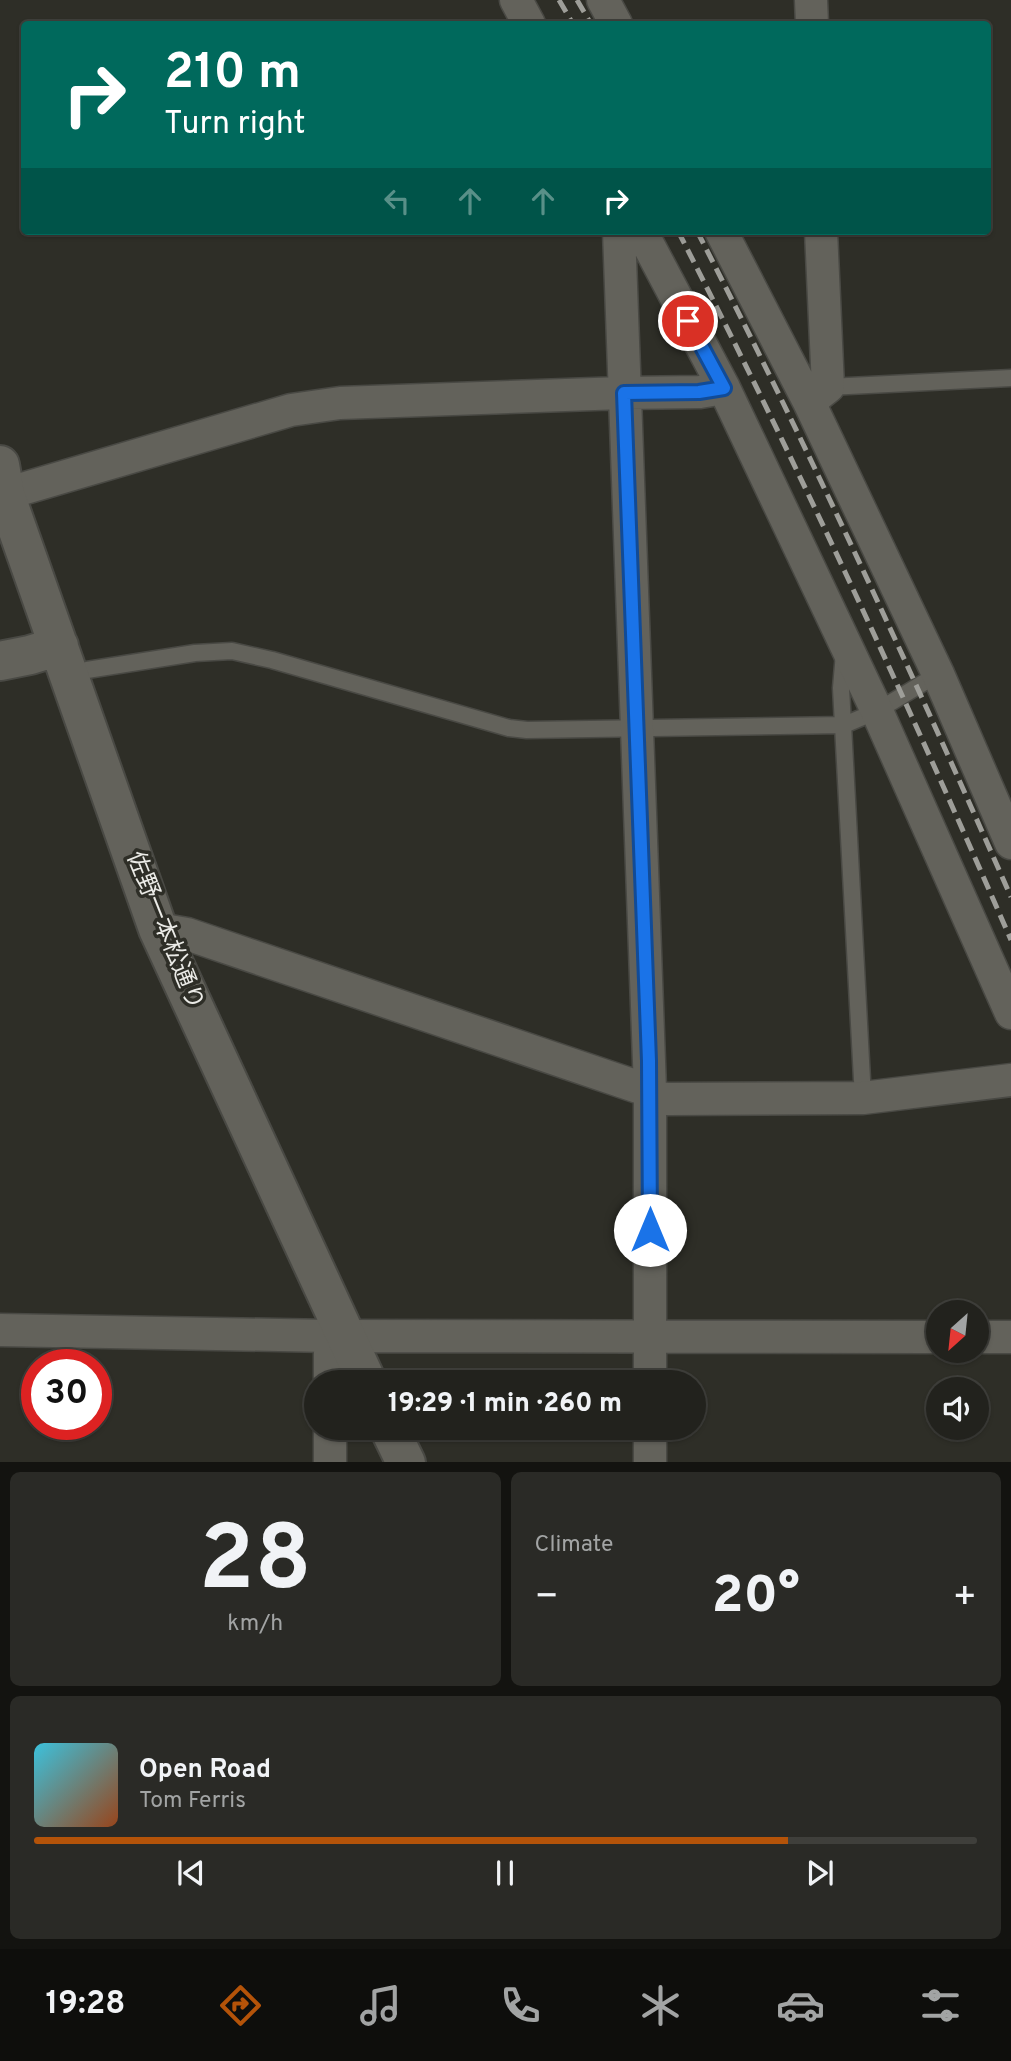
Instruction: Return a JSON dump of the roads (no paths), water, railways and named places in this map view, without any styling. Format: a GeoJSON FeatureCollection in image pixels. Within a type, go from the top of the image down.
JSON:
{"type":"FeatureCollection","features":[{"type":"Feature","properties":{"kind":"street"},"geometry":{"type":"LineString","coordinates":[[516,0],[527,21]]}},
{"type":"Feature","properties":{"kind":"street"},"geometry":{"type":"LineString","coordinates":[[811,0],[812,21]]}},
{"type":"Feature","properties":{"kind":"street"},"geometry":{"type":"LineString","coordinates":[[619,235],[650,1092],[650,1370]]}},
{"type":"Feature","properties":{"kind":"street"},"geometry":{"type":"LineString","coordinates":[[643,235],[724,388],[877,711],[1011,1013]]}},
{"type":"Feature","properties":{"kind":"street"},"geometry":{"type":"LineString","coordinates":[[724,235],[819,394],[1011,843]]}},
{"type":"Feature","properties":{"kind":"street"},"geometry":{"type":"LineString","coordinates":[[819,394],[821,235]]}},
{"type":"Feature","properties":{"kind":"street"},"geometry":{"type":"LineString","coordinates":[[3,479],[291,410],[340,403],[699,392],[724,388]]}},
{"type":"Feature","properties":{"kind":"street","name":"佐野一本松通り"},"geometry":{"type":"LineString","coordinates":[[3,479],[158,929],[337,1335],[359,1370]]}},
{"type":"Feature","properties":{"kind":"street"},"geometry":{"type":"LineString","coordinates":[[0,661],[30,655],[64,661]]}},
{"type":"Feature","properties":{"kind":"street"},"geometry":{"type":"LineString","coordinates":[[158,929],[187,934],[667,1099],[863,1098],[1011,1080]]}},
{"type":"Feature","properties":{"kind":"street"},"geometry":{"type":"LineString","coordinates":[[0,1330],[337,1335],[926,1337]]}},
{"type":"Feature","properties":{"kind":"street"},"geometry":{"type":"LineString","coordinates":[[332,1370],[337,1335]]}},
{"type":"Feature","properties":{"kind":"street"},"geometry":{"type":"LineString","coordinates":[[989,1337],[1011,1337]]}},
{"type":"Feature","properties":{"kind":"street"},"geometry":{"type":"LineString","coordinates":[[330,1440],[330,1462]]}},
{"type":"Feature","properties":{"kind":"street"},"geometry":{"type":"LineString","coordinates":[[395,1440],[406,1462]]}},
{"type":"Feature","properties":{"kind":"street"},"geometry":{"type":"LineString","coordinates":[[650,1440],[650,1462]]}},
{"type":"Feature","properties":{"kind":"lane"},"geometry":{"type":"LineString","coordinates":[[819,394],[1011,378]]}},
{"type":"Feature","properties":{"kind":"lane"},"geometry":{"type":"LineString","coordinates":[[845,644],[841,688],[863,1098]]}},
{"type":"Feature","properties":{"kind":"lane"},"geometry":{"type":"LineString","coordinates":[[64,661],[87,670],[195,653],[232,651],[527,730],[844,725],[877,711],[939,674]]}},
{"type":"Feature","properties":{"kind":"railway"},"geometry":{"type":"LineString","coordinates":[[559,0],[571,21]]}},
{"type":"Feature","properties":{"kind":"railway"},"geometry":{"type":"LineString","coordinates":[[577,0],[589,21]]}},
{"type":"Feature","properties":{"kind":"railway"},"geometry":{"type":"LineString","coordinates":[[680,235],[766,406],[850,583],[1011,940]]}},
{"type":"Feature","properties":{"kind":"railway"},"geometry":{"type":"LineString","coordinates":[[699,235],[859,561],[1011,897]]}}]}
